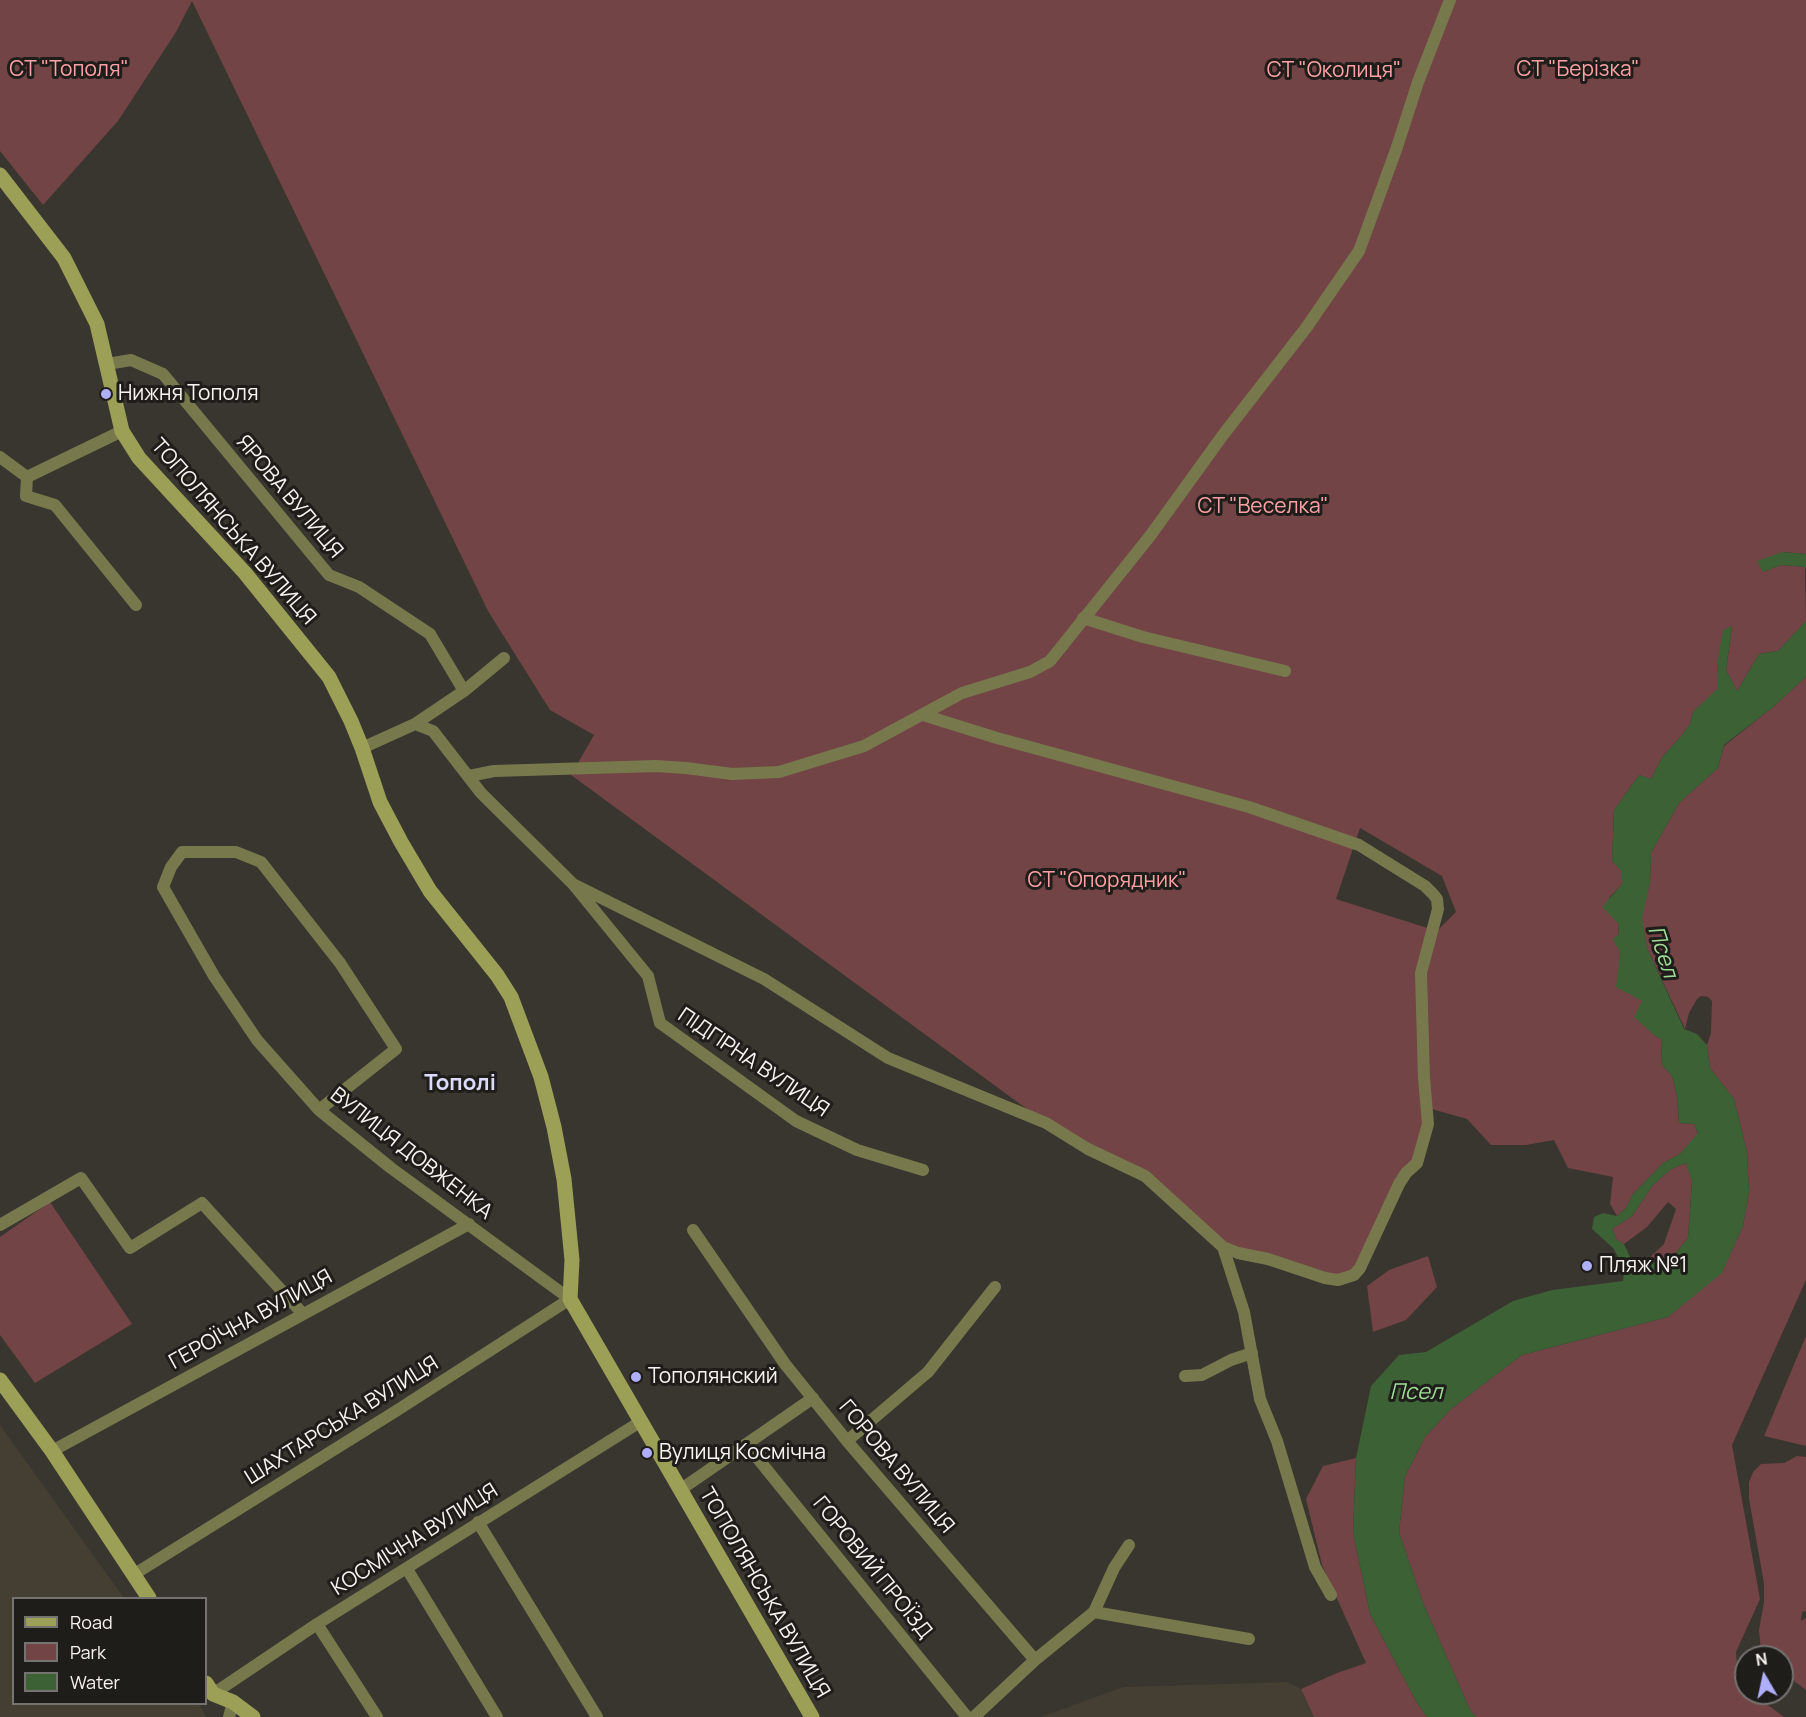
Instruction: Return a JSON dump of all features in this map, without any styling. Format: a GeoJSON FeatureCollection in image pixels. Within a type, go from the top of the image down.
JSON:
{"type":"FeatureCollection","features":[{"type":"Feature","properties":{"kind":"street"},"geometry":{"type":"LineString","coordinates":[[469,776],[494,771],[656,766],[732,774],[779,772],[864,746],[924,716],[962,693],[1030,672],[1050,661],[1150,536],[1223,435],[1306,328],[1359,251],[1418,82],[1450,0]]}},
{"type":"Feature","properties":{"kind":"street","name":"ТОПОЛЯНСЬКА ВУЛИЦЯ"},"geometry":{"type":"LineString","coordinates":[[0,175],[64,258],[97,324],[122,431],[139,458],[245,573],[328,677],[362,748],[380,802],[401,842],[430,891],[497,975],[511,997],[542,1077],[554,1127],[564,1179],[572,1260],[570,1299],[812,1717]]}},
{"type":"Feature","properties":{"kind":"street","name":"ЯРОВА ВУЛИЦЯ"},"geometry":{"type":"LineString","coordinates":[[107,364],[131,360],[163,374],[329,576],[359,587],[430,634],[464,691]]}},
{"type":"Feature","properties":{"kind":"street"},"geometry":{"type":"LineString","coordinates":[[27,477],[122,431]]}},
{"type":"Feature","properties":{"kind":"street"},"geometry":{"type":"LineString","coordinates":[[0,457],[27,477]]}},
{"type":"Feature","properties":{"kind":"street"},"geometry":{"type":"LineString","coordinates":[[27,477],[26,496],[55,505],[136,605]]}},
{"type":"Feature","properties":{"kind":"street"},"geometry":{"type":"LineString","coordinates":[[1083,618],[1124,632],[1285,671]]}},
{"type":"Feature","properties":{"kind":"street"},"geometry":{"type":"LineString","coordinates":[[362,748],[415,724],[464,691],[504,658]]}},
{"type":"Feature","properties":{"kind":"street"},"geometry":{"type":"LineString","coordinates":[[573,884],[764,979],[888,1058],[1046,1124],[1088,1149],[1145,1176],[1223,1246],[1238,1253],[1268,1259],[1338,1280],[1346,1279],[1360,1268],[1399,1184],[1406,1173],[1417,1163],[1428,1124],[1424,1078],[1422,973],[1438,909],[1437,899],[1425,886],[1359,845],[1249,807],[924,716]]}},
{"type":"Feature","properties":{"kind":"street","name":"ПІДГІРНА ВУЛИЦЯ"},"geometry":{"type":"LineString","coordinates":[[415,724],[433,731],[481,793],[573,884],[648,976],[660,1023],[796,1121],[857,1150],[923,1170]]}},
{"type":"Feature","properties":{"kind":"street","name":"ВУЛИЦЯ ДОВЖЕНКА"},"geometry":{"type":"LineString","coordinates":[[318,1110],[396,1049],[340,963],[261,862],[236,852],[182,852],[171,867],[163,887],[214,976],[257,1040],[318,1110],[391,1168],[570,1299]]}},
{"type":"Feature","properties":{"kind":"street"},"geometry":{"type":"LineString","coordinates":[[0,1224],[81,1178],[130,1248],[202,1203],[303,1314]]}},
{"type":"Feature","properties":{"kind":"street","name":"ГЕРОЇЧНА ВУЛИЦЯ"},"geometry":{"type":"LineString","coordinates":[[52,1451],[469,1224]]}},
{"type":"Feature","properties":{"kind":"street","name":"ГОРОВА ВУЛИЦЯ"},"geometry":{"type":"LineString","coordinates":[[693,1230],[784,1364],[1035,1660]]}},
{"type":"Feature","properties":{"kind":"street"},"geometry":{"type":"LineString","coordinates":[[1223,1246],[1244,1312],[1260,1399],[1277,1441],[1315,1567],[1331,1595]]}},
{"type":"Feature","properties":{"kind":"street"},"geometry":{"type":"LineString","coordinates":[[847,1441],[928,1372],[995,1287]]}},
{"type":"Feature","properties":{"kind":"street","name":"ШАХТАРСЬКА ВУЛИЦЯ"},"geometry":{"type":"LineString","coordinates":[[133,1575],[570,1299]]}},
{"type":"Feature","properties":{"kind":"street"},"geometry":{"type":"LineString","coordinates":[[1185,1376],[1202,1375],[1231,1360],[1252,1353]]}},
{"type":"Feature","properties":{"kind":"street"},"geometry":{"type":"LineString","coordinates":[[0,1380],[52,1451],[148,1597]]}},
{"type":"Feature","properties":{"kind":"street"},"geometry":{"type":"LineString","coordinates":[[680,1490],[813,1398]]}},
{"type":"Feature","properties":{"kind":"street","name":"КОСМІЧНА ВУЛИЦЯ"},"geometry":{"type":"LineString","coordinates":[[209,1688],[407,1569],[478,1522],[640,1422]]}},
{"type":"Feature","properties":{"kind":"street","name":"ГОРОВИЙ ПРОЇЗД"},"geometry":{"type":"LineString","coordinates":[[747,1444],[967,1717]]}},
{"type":"Feature","properties":{"kind":"street"},"geometry":{"type":"LineString","coordinates":[[478,1522],[597,1717]]}},
{"type":"Feature","properties":{"kind":"street"},"geometry":{"type":"LineString","coordinates":[[974,1717],[1035,1660],[1095,1612],[1114,1568],[1129,1545]]}},
{"type":"Feature","properties":{"kind":"street"},"geometry":{"type":"LineString","coordinates":[[407,1569],[497,1717]]}},
{"type":"Feature","properties":{"kind":"street"},"geometry":{"type":"LineString","coordinates":[[1095,1612],[1249,1639]]}},
{"type":"Feature","properties":{"kind":"street"},"geometry":{"type":"LineString","coordinates":[[317,1624],[377,1717]]}},
{"type":"Feature","properties":{"kind":"street"},"geometry":{"type":"LineString","coordinates":[[209,1688],[231,1709],[253,1717]]}},
{"type":"Feature","properties":{"kind":"shaded area"},"geometry":{"type":"Polygon","coordinates":[[[0,1425],[123,1597],[12,1597],[12,1705],[200,1705],[206,1717],[0,1717],[0,1425]]]}},
{"type":"Feature","properties":{"kind":"shaded area"},"geometry":{"type":"Polygon","coordinates":[[[1288,1682],[1301,1689],[1314,1717],[1041,1717],[1123,1687],[1288,1682]]]}},
{"type":"Feature","properties":{"kind":"green space"},"geometry":{"type":"Polygon","coordinates":[[[0,0],[1806,0],[1806,554],[1782,552],[1763,572],[1781,565],[1805,567],[1806,621],[1778,651],[1759,654],[1737,691],[1726,670],[1732,627],[1717,663],[1719,688],[1693,712],[1690,724],[1663,756],[1651,779],[1639,775],[1614,810],[1612,861],[1623,872],[1622,884],[1609,898],[1618,923],[1619,969],[1642,1001],[1654,1035],[1661,1039],[1662,1065],[1672,1076],[1677,1096],[1679,1123],[1694,1124],[1698,1134],[1680,1154],[1663,1163],[1633,1194],[1626,1208],[1617,1216],[1610,1204],[1613,1177],[1568,1168],[1554,1140],[1526,1145],[1491,1145],[1467,1119],[1428,1108],[1417,1163],[1360,1268],[1346,1279],[1238,1253],[1145,1176],[1046,1123],[571,775],[594,735],[550,710],[488,611],[192,1],[176,32],[118,121],[43,205],[0,151],[0,0]],[[1360,828],[1336,899],[1437,931],[1456,912],[1442,876],[1360,828]]]}},
{"type":"Feature","properties":{"kind":"green space"},"geometry":{"type":"Polygon","coordinates":[[[1806,677],[1806,1280],[1732,1445],[1760,1599],[1739,1645],[1734,1645],[1734,1705],[1768,1705],[1784,1717],[1476,1717],[1470,1710],[1423,1603],[1399,1532],[1405,1476],[1425,1437],[1451,1409],[1522,1355],[1668,1317],[1722,1272],[1743,1226],[1749,1192],[1747,1152],[1734,1099],[1710,1068],[1707,1045],[1711,1033],[1712,1001],[1708,997],[1701,996],[1697,999],[1689,1013],[1685,1029],[1647,948],[1641,918],[1650,883],[1651,853],[1679,803],[1718,768],[1724,746],[1806,677]]]}},
{"type":"Feature","properties":{"kind":"green space"},"geometry":{"type":"Polygon","coordinates":[[[1686,1163],[1692,1180],[1688,1238],[1668,1263],[1648,1259],[1664,1244],[1676,1209],[1668,1202],[1647,1227],[1624,1244],[1617,1240],[1612,1229],[1632,1216],[1653,1185],[1671,1169],[1686,1163]]]}},
{"type":"Feature","properties":{"kind":"green space"},"geometry":{"type":"Polygon","coordinates":[[[50,1202],[132,1324],[35,1383],[0,1335],[0,1237],[50,1202]]]}},
{"type":"Feature","properties":{"kind":"green space"},"geometry":{"type":"Polygon","coordinates":[[[1428,1256],[1437,1287],[1406,1320],[1373,1332],[1367,1286],[1389,1270],[1428,1256]]]}},
{"type":"Feature","properties":{"kind":"green space"},"geometry":{"type":"Polygon","coordinates":[[[1806,1336],[1806,1446],[1764,1436],[1806,1336]]]}},
{"type":"Feature","properties":{"kind":"green space"},"geometry":{"type":"Polygon","coordinates":[[[1797,1456],[1806,1457],[1806,1611],[1802,1612],[1801,1621],[1806,1618],[1806,1690],[1794,1681],[1794,1645],[1760,1645],[1759,1630],[1764,1602],[1764,1583],[1749,1499],[1749,1482],[1753,1472],[1761,1464],[1784,1463],[1797,1456]]]}},
{"type":"Feature","properties":{"kind":"green space"},"geometry":{"type":"Polygon","coordinates":[[[1356,1458],[1353,1532],[1370,1614],[1417,1703],[1427,1717],[1314,1717],[1301,1689],[1366,1663],[1322,1565],[1306,1499],[1323,1466],[1356,1458]]]}},
{"type":"Feature","properties":{"kind":"water"},"geometry":{"type":"Polygon","coordinates":[[[1782,552],[1806,554],[1806,570],[1805,567],[1781,565],[1763,572],[1757,561],[1782,552]]]}},
{"type":"Feature","properties":{"kind":"water","name":"Псел"},"geometry":{"type":"Polygon","coordinates":[[[1806,621],[1806,677],[1773,707],[1724,745],[1718,768],[1679,803],[1651,853],[1650,883],[1642,918],[1647,948],[1684,1029],[1697,1034],[1707,1045],[1710,1068],[1734,1099],[1747,1152],[1749,1192],[1743,1226],[1722,1273],[1668,1317],[1522,1355],[1451,1409],[1425,1437],[1405,1476],[1399,1532],[1423,1603],[1470,1710],[1476,1717],[1427,1717],[1417,1703],[1370,1614],[1353,1532],[1356,1458],[1371,1386],[1399,1355],[1426,1352],[1513,1301],[1552,1290],[1623,1281],[1624,1270],[1614,1249],[1592,1229],[1594,1217],[1603,1213],[1617,1216],[1626,1208],[1633,1194],[1663,1163],[1680,1154],[1698,1133],[1694,1124],[1679,1123],[1677,1096],[1672,1076],[1662,1065],[1661,1039],[1634,1017],[1642,1001],[1616,987],[1620,952],[1613,939],[1619,934],[1618,923],[1602,907],[1622,884],[1622,872],[1612,861],[1614,810],[1639,775],[1651,779],[1663,756],[1690,724],[1693,712],[1718,688],[1717,663],[1723,630],[1732,626],[1726,670],[1737,691],[1759,654],[1778,651],[1806,621]],[[1686,1163],[1671,1169],[1653,1185],[1632,1216],[1612,1229],[1617,1240],[1624,1244],[1636,1264],[1648,1259],[1668,1263],[1688,1238],[1692,1181],[1686,1163]]]}},
{"type":"Feature","properties":{"kind":"place","name":"Нижня Тополя"},"geometry":{"type":"Point","coordinates":[106,394]}},
{"type":"Feature","properties":{"kind":"place","name":"Пляж №1"},"geometry":{"type":"Point","coordinates":[1587,1266]}},
{"type":"Feature","properties":{"kind":"place","name":"Тополянский"},"geometry":{"type":"Point","coordinates":[636,1377]}},
{"type":"Feature","properties":{"kind":"place","name":"Вулиця Космічна"},"geometry":{"type":"Point","coordinates":[647,1453]}},
{"type":"Feature","properties":{"kind":"district","name":"Тополі"},"geometry":{"type":"Point","coordinates":[460,1084]}},
{"type":"Feature","properties":{"kind":"park label","name":"СТ \"Тополя\""},"geometry":{"type":"Point","coordinates":[69,70]}},
{"type":"Feature","properties":{"kind":"park label","name":"СТ \"Берізка\""},"geometry":{"type":"Point","coordinates":[1578,70]}},
{"type":"Feature","properties":{"kind":"park label","name":"СТ \"Околиця\""},"geometry":{"type":"Point","coordinates":[1334,71]}},
{"type":"Feature","properties":{"kind":"park label","name":"СТ \"Веселка\""},"geometry":{"type":"Point","coordinates":[1263,507]}},
{"type":"Feature","properties":{"kind":"park label","name":"СТ \"Опорядник\""},"geometry":{"type":"Point","coordinates":[1107,881]}}]}
